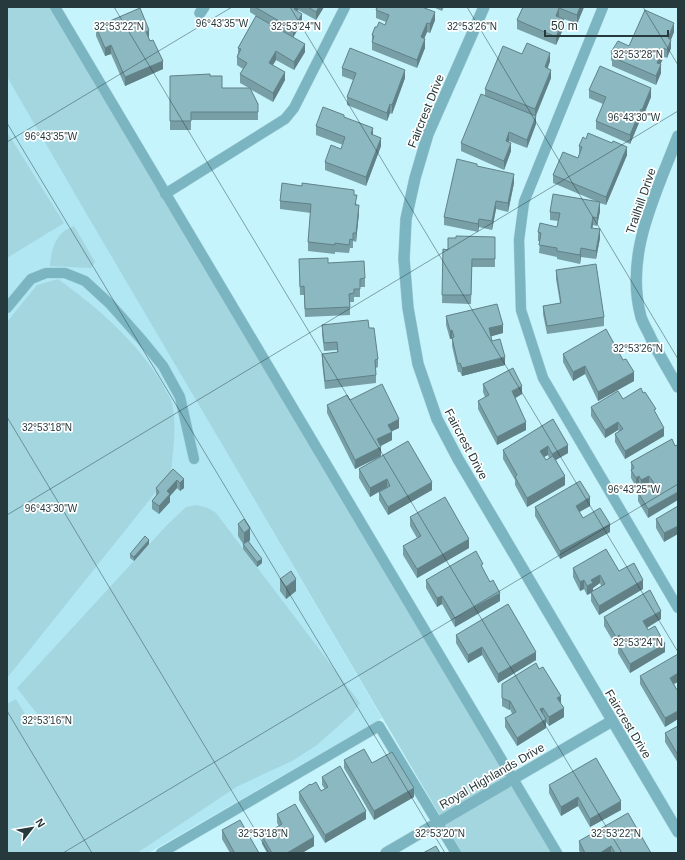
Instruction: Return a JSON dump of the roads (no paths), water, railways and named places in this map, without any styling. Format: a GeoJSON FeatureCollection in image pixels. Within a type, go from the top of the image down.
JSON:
{"type":"FeatureCollection","features":[{"type":"Feature","properties":{"kind":"street","name":"Faircrest Drive"},"geometry":{"type":"LineString","coordinates":[[484,7],[428,134],[415,178],[406,227],[404,259],[408,308],[418,364],[437,419],[458,460],[678,832]]}},
{"type":"Feature","properties":{"kind":"street","name":"Trailhill Drive"},"geometry":{"type":"LineString","coordinates":[[678,136],[646,220],[638,254],[636,286],[641,318],[656,350],[678,387]]}},
{"type":"Feature","properties":{"kind":"street","name":"Royal Highlands Drive"},"geometry":{"type":"LineString","coordinates":[[386,853],[612,721]]}},
{"type":"Feature","properties":{"kind":"lane"},"geometry":{"type":"LineString","coordinates":[[56,7],[165,194],[557,853]]}},
{"type":"Feature","properties":{"kind":"lane"},"geometry":{"type":"LineString","coordinates":[[165,194],[285,119],[294,108],[345,7]]}},
{"type":"Feature","properties":{"kind":"lane"},"geometry":{"type":"LineString","coordinates":[[604,7],[524,202],[519,240],[521,310],[543,378],[678,608]]}},
{"type":"Feature","properties":{"kind":"lane"},"geometry":{"type":"LineString","coordinates":[[7,308],[31,279],[46,274],[66,273],[85,281],[110,304],[163,366],[180,397],[194,459]]}},
{"type":"Feature","properties":{"kind":"lane"},"geometry":{"type":"LineString","coordinates":[[161,853],[379,726],[456,853]]}}]}
